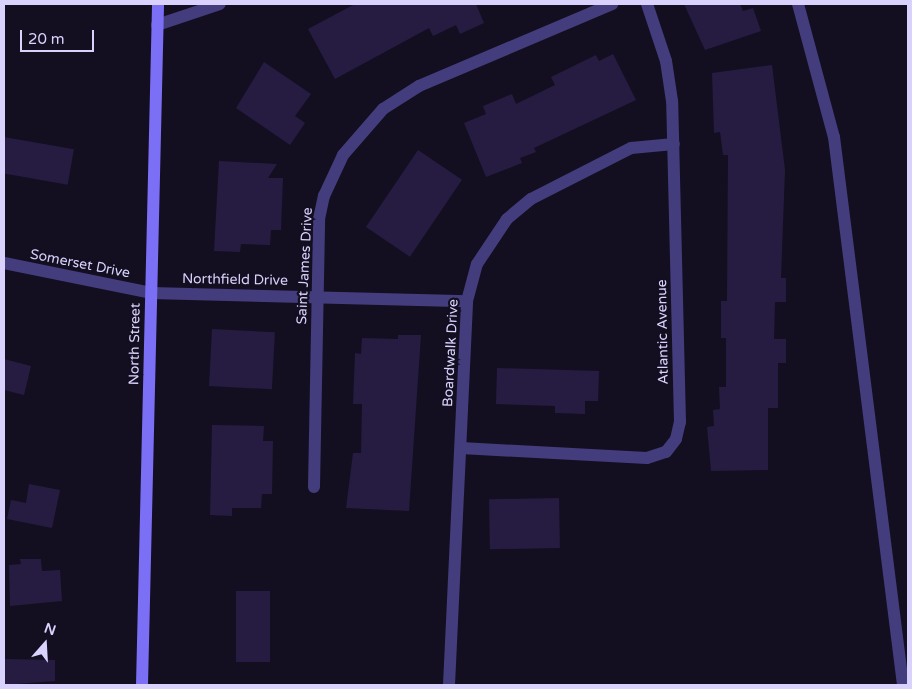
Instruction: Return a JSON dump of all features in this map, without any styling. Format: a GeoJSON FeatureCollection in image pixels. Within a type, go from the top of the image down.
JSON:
{"type":"FeatureCollection","features":[{"type":"Feature","properties":{"kind":"main road","name":"North Street"},"geometry":{"type":"LineString","coordinates":[[142,685],[158,4]]}},
{"type":"Feature","properties":{"kind":"street"},"geometry":{"type":"LineString","coordinates":[[157,25],[220,4]]}},
{"type":"Feature","properties":{"kind":"street","name":"Saint James Drive"},"geometry":{"type":"LineString","coordinates":[[314,487],[318,297],[324,196],[343,155],[369,123],[419,86],[612,4]]}},
{"type":"Feature","properties":{"kind":"street","name":"Atlantic Avenue"},"geometry":{"type":"LineString","coordinates":[[460,448],[648,458],[673,444],[680,422],[674,144],[666,61],[647,4]]}},
{"type":"Feature","properties":{"kind":"street"},"geometry":{"type":"LineString","coordinates":[[798,4],[834,137],[903,685]]}},
{"type":"Feature","properties":{"kind":"street","name":"Boardwalk Drive"},"geometry":{"type":"LineString","coordinates":[[449,685],[467,301],[477,264],[491,239],[531,199],[631,148],[674,144]]}},
{"type":"Feature","properties":{"kind":"street","name":"Somerset Drive"},"geometry":{"type":"LineString","coordinates":[[4,263],[151,293]]}},
{"type":"Feature","properties":{"kind":"street","name":"Northfield Drive"},"geometry":{"type":"LineString","coordinates":[[151,293],[467,301]]}},
{"type":"Feature","properties":{"kind":"building"},"geometry":{"type":"Polygon","coordinates":[[[355,4],[476,4],[484,23],[460,34],[456,25],[433,36],[429,28],[335,79],[308,29],[355,4]]]}},
{"type":"Feature","properties":{"kind":"building"},"geometry":{"type":"Polygon","coordinates":[[[684,4],[740,4],[743,11],[753,8],[761,31],[705,50],[684,4]]]}},
{"type":"Feature","properties":{"kind":"building"},"geometry":{"type":"Polygon","coordinates":[[[613,54],[636,100],[534,148],[536,152],[520,158],[522,163],[486,177],[464,123],[486,114],[483,106],[512,94],[516,104],[555,85],[551,77],[596,55],[599,61],[613,54]]]}},
{"type":"Feature","properties":{"kind":"building"},"geometry":{"type":"Polygon","coordinates":[[[264,62],[311,94],[295,116],[305,123],[290,145],[236,108],[264,62]]]}},
{"type":"Feature","properties":{"kind":"building"},"geometry":{"type":"Polygon","coordinates":[[[772,65],[785,170],[781,278],[786,278],[786,302],[775,302],[774,339],[786,339],[786,363],[778,363],[778,408],[768,408],[768,470],[711,471],[707,427],[714,426],[713,410],[720,409],[719,387],[726,387],[726,338],[721,338],[721,301],[727,301],[728,155],[723,155],[720,132],[714,133],[712,73],[772,65]]]}},
{"type":"Feature","properties":{"kind":"building"},"geometry":{"type":"Polygon","coordinates":[[[4,137],[74,149],[68,185],[4,174],[4,137]]]}},
{"type":"Feature","properties":{"kind":"building"},"geometry":{"type":"Polygon","coordinates":[[[418,150],[462,180],[410,257],[366,227],[418,150]]]}},
{"type":"Feature","properties":{"kind":"building"},"geometry":{"type":"Polygon","coordinates":[[[219,161],[277,164],[268,178],[283,178],[281,230],[271,230],[270,245],[241,244],[240,252],[214,251],[219,161]]]}},
{"type":"Feature","properties":{"kind":"building"},"geometry":{"type":"Polygon","coordinates":[[[212,329],[275,332],[272,389],[209,386],[212,329]]]}},
{"type":"Feature","properties":{"kind":"building"},"geometry":{"type":"Polygon","coordinates":[[[398,335],[421,335],[409,511],[346,508],[353,453],[361,453],[362,404],[353,404],[355,353],[361,354],[362,338],[398,339],[398,335]]]}},
{"type":"Feature","properties":{"kind":"building"},"geometry":{"type":"Polygon","coordinates":[[[4,359],[31,366],[24,395],[4,390],[4,359]]]}},
{"type":"Feature","properties":{"kind":"building"},"geometry":{"type":"Polygon","coordinates":[[[497,368],[599,371],[598,401],[585,401],[585,414],[555,413],[555,406],[496,404],[497,368]]]}},
{"type":"Feature","properties":{"kind":"building"},"geometry":{"type":"Polygon","coordinates":[[[212,425],[264,426],[263,441],[273,441],[272,494],[262,494],[261,508],[232,508],[232,516],[210,515],[212,425]]]}},
{"type":"Feature","properties":{"kind":"building"},"geometry":{"type":"Polygon","coordinates":[[[29,484],[60,490],[52,528],[7,519],[11,500],[26,503],[29,484]]]}},
{"type":"Feature","properties":{"kind":"building"},"geometry":{"type":"Polygon","coordinates":[[[559,498],[560,548],[490,549],[489,499],[559,498]]]}},
{"type":"Feature","properties":{"kind":"building"},"geometry":{"type":"Polygon","coordinates":[[[20,559],[41,559],[42,571],[60,570],[62,601],[10,606],[9,565],[21,564],[20,559]]]}},
{"type":"Feature","properties":{"kind":"building"},"geometry":{"type":"Polygon","coordinates":[[[236,591],[270,591],[270,662],[236,662],[236,591]]]}},
{"type":"Feature","properties":{"kind":"building"},"geometry":{"type":"Polygon","coordinates":[[[4,659],[55,660],[55,681],[4,685],[4,659]]]}}]}
